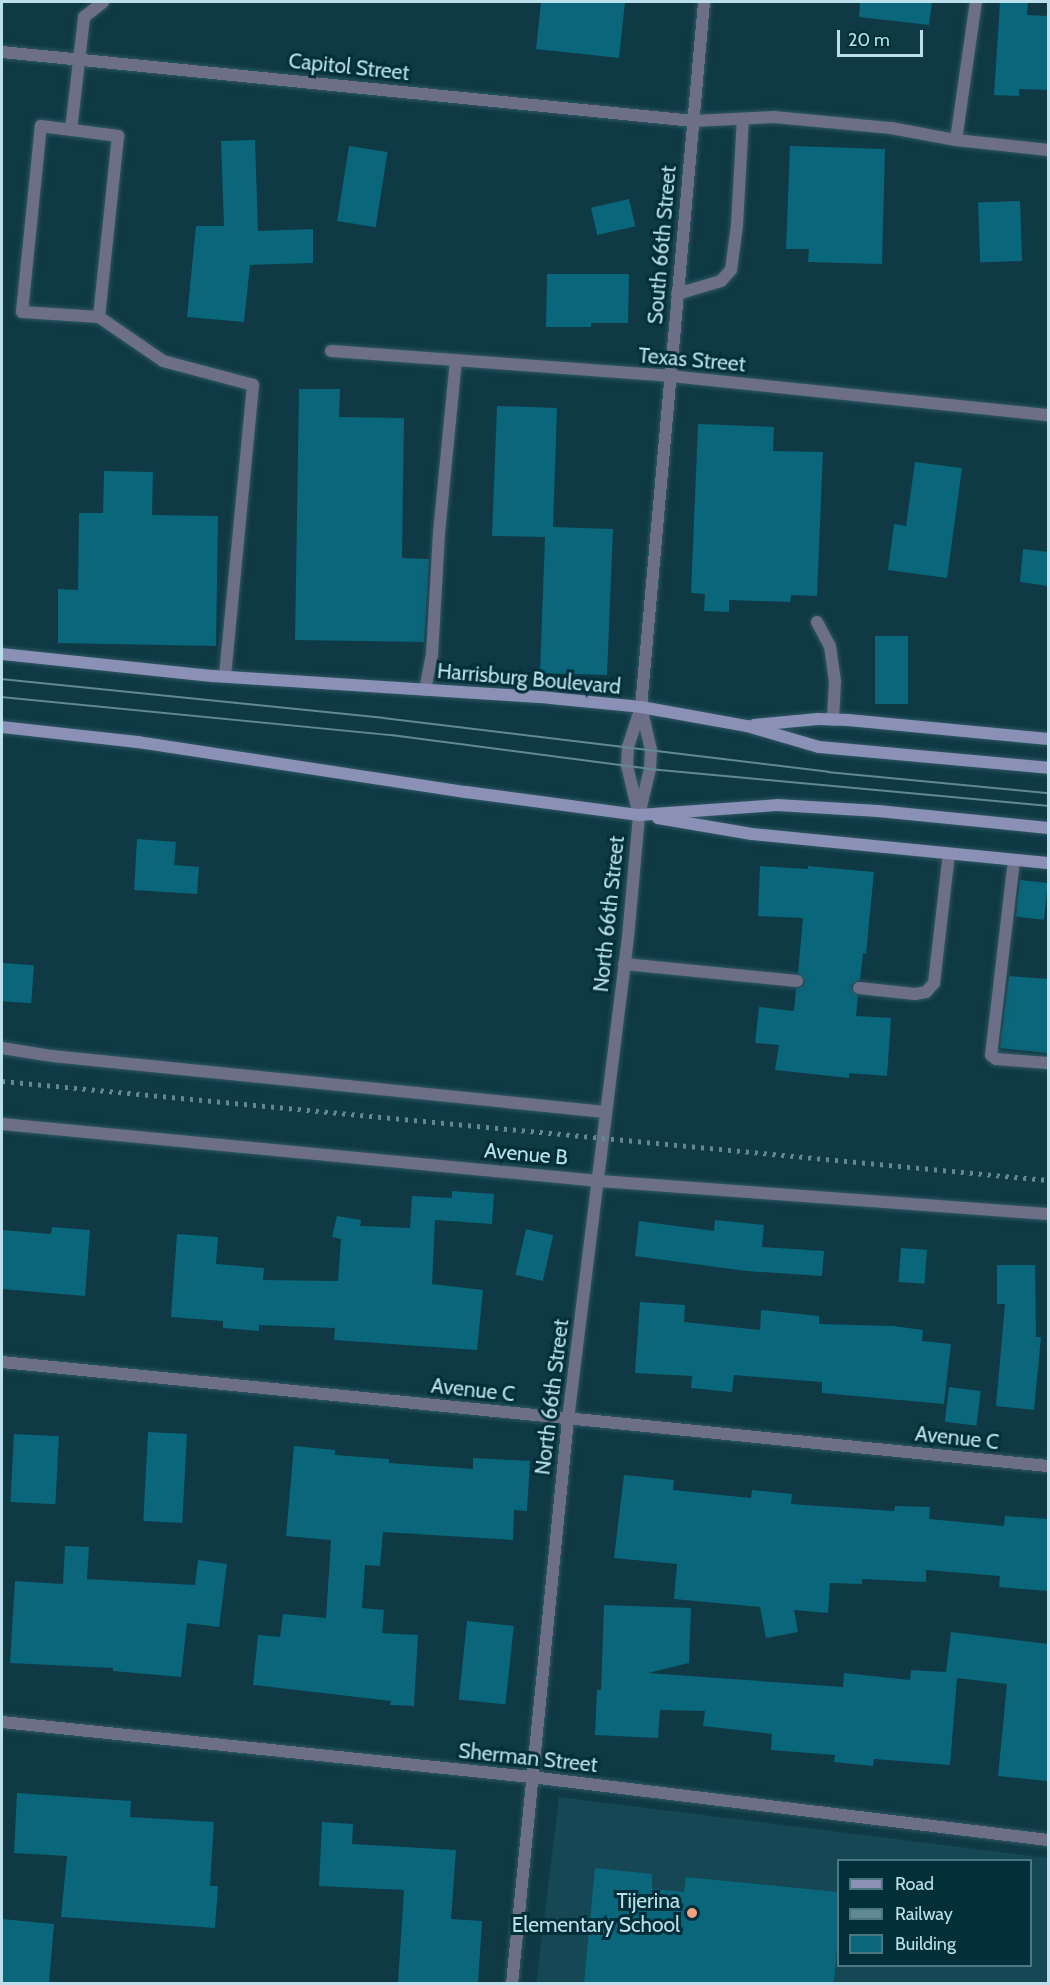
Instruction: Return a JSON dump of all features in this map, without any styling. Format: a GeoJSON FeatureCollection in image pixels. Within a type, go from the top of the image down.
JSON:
{"type":"FeatureCollection","features":[{"type":"Feature","properties":{"kind":"main road","name":"Harrisburg Boulevard"},"geometry":{"type":"LineString","coordinates":[[2,654],[225,676],[641,707],[747,726],[819,747],[1048,768]]}},
{"type":"Feature","properties":{"kind":"main road"},"geometry":{"type":"LineString","coordinates":[[747,726],[833,720],[1048,739]]}},
{"type":"Feature","properties":{"kind":"main road"},"geometry":{"type":"LineString","coordinates":[[2,727],[138,742],[489,796],[639,815],[753,834],[1048,863]]}},
{"type":"Feature","properties":{"kind":"main road"},"geometry":{"type":"LineString","coordinates":[[639,815],[777,805],[1048,828]]}},
{"type":"Feature","properties":{"kind":"street"},"geometry":{"type":"LineString","coordinates":[[71,130],[84,17],[103,2]]}},
{"type":"Feature","properties":{"kind":"street","name":"South 66th Street"},"geometry":{"type":"LineString","coordinates":[[639,815],[627,766],[628,747],[641,707],[704,2]]}},
{"type":"Feature","properties":{"kind":"street"},"geometry":{"type":"LineString","coordinates":[[956,140],[976,2]]}},
{"type":"Feature","properties":{"kind":"street","name":"Capitol Street"},"geometry":{"type":"LineString","coordinates":[[2,52],[693,122],[774,117],[879,127],[956,140],[1048,150]]}},
{"type":"Feature","properties":{"kind":"street"},"geometry":{"type":"LineString","coordinates":[[677,294],[721,281],[730,270],[737,225],[743,119]]}},
{"type":"Feature","properties":{"kind":"street"},"geometry":{"type":"LineString","coordinates":[[99,317],[118,136],[41,126],[22,312],[99,317],[164,361],[253,385],[225,676]]}},
{"type":"Feature","properties":{"kind":"street","name":"Texas Street"},"geometry":{"type":"LineString","coordinates":[[331,351],[670,376],[1048,415]]}},
{"type":"Feature","properties":{"kind":"street"},"geometry":{"type":"LineString","coordinates":[[424,690],[432,655],[439,532],[456,361]]}},
{"type":"Feature","properties":{"kind":"street"},"geometry":{"type":"LineString","coordinates":[[817,622],[830,646],[835,681],[833,720]]}},
{"type":"Feature","properties":{"kind":"street","name":"South 66th Street"},"geometry":{"type":"LineString","coordinates":[[639,815],[650,769],[651,750],[641,707]]}},
{"type":"Feature","properties":{"kind":"street","name":"North 66th Street"},"geometry":{"type":"LineString","coordinates":[[513,1983],[531,1777],[568,1419],[599,1181],[639,815]]}},
{"type":"Feature","properties":{"kind":"street"},"geometry":{"type":"LineString","coordinates":[[859,988],[915,994],[926,992],[934,983],[949,854]]}},
{"type":"Feature","properties":{"kind":"street"},"geometry":{"type":"LineString","coordinates":[[1014,860],[991,1055],[996,1059],[1048,1063]]}},
{"type":"Feature","properties":{"kind":"street"},"geometry":{"type":"LineString","coordinates":[[624,964],[797,981]]}},
{"type":"Feature","properties":{"kind":"street"},"geometry":{"type":"LineString","coordinates":[[2,1048],[52,1056],[605,1112]]}},
{"type":"Feature","properties":{"kind":"street","name":"Avenue B"},"geometry":{"type":"LineString","coordinates":[[2,1124],[599,1181],[1048,1214]]}},
{"type":"Feature","properties":{"kind":"street","name":"Avenue C"},"geometry":{"type":"LineString","coordinates":[[2,1362],[1048,1466]]}},
{"type":"Feature","properties":{"kind":"street","name":"Sherman Street"},"geometry":{"type":"LineString","coordinates":[[2,1722],[531,1777],[1048,1840]]}},
{"type":"Feature","properties":{"kind":"shaded area","name":"Tijerina Elementary School"},"geometry":{"type":"Polygon","coordinates":[[[559,1797],[1048,1858],[1048,1983],[536,1984],[559,1797]]]}},
{"type":"Feature","properties":{"kind":"building"},"geometry":{"type":"Polygon","coordinates":[[[541,2],[625,2],[619,58],[536,49],[541,2]]]}},
{"type":"Feature","properties":{"kind":"building"},"geometry":{"type":"Polygon","coordinates":[[[860,2],[932,2],[929,25],[859,17],[860,2]]]}},
{"type":"Feature","properties":{"kind":"building"},"geometry":{"type":"Polygon","coordinates":[[[1000,2],[1028,2],[1027,15],[1048,16],[1048,90],[1019,89],[1019,96],[994,95],[1000,2]]]}},
{"type":"Feature","properties":{"kind":"building"},"geometry":{"type":"Polygon","coordinates":[[[255,140],[258,231],[313,229],[313,263],[250,265],[244,322],[187,317],[196,226],[224,226],[221,141],[255,140]]]}},
{"type":"Feature","properties":{"kind":"building"},"geometry":{"type":"Polygon","coordinates":[[[349,146],[388,152],[376,227],[337,221],[349,146]]]}},
{"type":"Feature","properties":{"kind":"building"},"geometry":{"type":"Polygon","coordinates":[[[790,146],[885,149],[882,264],[808,262],[809,249],[786,249],[790,146]]]}},
{"type":"Feature","properties":{"kind":"building"},"geometry":{"type":"Polygon","coordinates":[[[629,199],[635,226],[597,235],[591,208],[629,199]]]}},
{"type":"Feature","properties":{"kind":"building"},"geometry":{"type":"Polygon","coordinates":[[[1020,201],[1022,261],[980,262],[978,202],[1020,201]]]}},
{"type":"Feature","properties":{"kind":"building"},"geometry":{"type":"Polygon","coordinates":[[[547,274],[629,274],[628,323],[591,323],[591,327],[546,327],[547,274]]]}},
{"type":"Feature","properties":{"kind":"building"},"geometry":{"type":"Polygon","coordinates":[[[299,389],[340,389],[339,417],[404,418],[402,558],[429,559],[424,642],[295,640],[299,389]]]}},
{"type":"Feature","properties":{"kind":"building"},"geometry":{"type":"Polygon","coordinates":[[[497,406],[557,408],[553,527],[613,529],[607,675],[540,673],[545,537],[492,536],[497,406]]]}},
{"type":"Feature","properties":{"kind":"building"},"geometry":{"type":"Polygon","coordinates":[[[698,424],[774,427],[773,451],[823,452],[817,596],[791,595],[790,602],[729,600],[729,612],[704,611],[705,594],[691,593],[698,424]]]}},
{"type":"Feature","properties":{"kind":"building"},"geometry":{"type":"Polygon","coordinates":[[[915,462],[962,468],[947,578],[888,570],[894,524],[906,526],[915,462]]]}},
{"type":"Feature","properties":{"kind":"building"},"geometry":{"type":"Polygon","coordinates":[[[104,471],[153,472],[152,515],[218,516],[216,646],[58,643],[58,589],[78,590],[79,513],[103,513],[104,471]]]}},
{"type":"Feature","properties":{"kind":"building"},"geometry":{"type":"Polygon","coordinates":[[[1023,549],[1048,552],[1048,586],[1020,582],[1023,549]]]}},
{"type":"Feature","properties":{"kind":"building"},"geometry":{"type":"Polygon","coordinates":[[[875,636],[908,636],[908,704],[875,704],[875,636]]]}},
{"type":"Feature","properties":{"kind":"building"},"geometry":{"type":"Polygon","coordinates":[[[137,839],[176,842],[174,865],[199,867],[197,894],[134,890],[137,839]]]}},
{"type":"Feature","properties":{"kind":"building"},"geometry":{"type":"Polygon","coordinates":[[[760,866],[808,869],[808,866],[874,872],[866,954],[863,953],[860,980],[853,983],[851,988],[858,996],[856,1016],[891,1018],[887,1076],[849,1073],[849,1078],[775,1070],[779,1045],[755,1043],[759,1007],[794,1011],[796,989],[803,986],[805,981],[798,973],[803,918],[758,916],[760,866]]]}},
{"type":"Feature","properties":{"kind":"building"},"geometry":{"type":"Polygon","coordinates":[[[1020,880],[1048,883],[1044,920],[1016,917],[1020,880]]]}},
{"type":"Feature","properties":{"kind":"building"},"geometry":{"type":"Polygon","coordinates":[[[2,963],[34,965],[31,1003],[2,1001],[2,963]]]}},
{"type":"Feature","properties":{"kind":"building"},"geometry":{"type":"Polygon","coordinates":[[[1009,976],[1048,979],[1048,1053],[1000,1048],[1009,976]]]}},
{"type":"Feature","properties":{"kind":"building"},"geometry":{"type":"Polygon","coordinates":[[[452,1191],[494,1194],[492,1224],[435,1220],[432,1284],[483,1290],[477,1350],[334,1340],[335,1328],[259,1325],[259,1331],[223,1328],[223,1321],[171,1317],[177,1234],[218,1237],[216,1264],[264,1268],[263,1280],[338,1281],[341,1239],[332,1237],[337,1216],[361,1220],[360,1226],[410,1228],[412,1196],[452,1198],[452,1191]]]}},
{"type":"Feature","properties":{"kind":"building"},"geometry":{"type":"Polygon","coordinates":[[[715,1220],[764,1225],[762,1247],[824,1251],[822,1276],[746,1271],[635,1256],[639,1221],[714,1231],[715,1220]]]}},
{"type":"Feature","properties":{"kind":"building"},"geometry":{"type":"Polygon","coordinates":[[[52,1227],[90,1230],[85,1296],[2,1289],[2,1230],[51,1234],[52,1227]]]}},
{"type":"Feature","properties":{"kind":"building"},"geometry":{"type":"Polygon","coordinates":[[[526,1229],[553,1235],[543,1281],[515,1275],[526,1229]]]}},
{"type":"Feature","properties":{"kind":"building"},"geometry":{"type":"Polygon","coordinates":[[[901,1248],[927,1250],[925,1284],[899,1282],[901,1248]]]}},
{"type":"Feature","properties":{"kind":"building"},"geometry":{"type":"Polygon","coordinates":[[[997,1265],[1035,1265],[1036,1337],[1041,1337],[1034,1410],[996,1406],[1005,1304],[997,1304],[997,1265]]]}},
{"type":"Feature","properties":{"kind":"building"},"geometry":{"type":"Polygon","coordinates":[[[640,1302],[685,1305],[684,1322],[760,1330],[761,1310],[819,1316],[819,1324],[893,1326],[923,1330],[922,1341],[951,1344],[944,1404],[822,1393],[822,1382],[734,1375],[732,1392],[691,1388],[692,1376],[635,1373],[640,1302]]]}},
{"type":"Feature","properties":{"kind":"building"},"geometry":{"type":"Polygon","coordinates":[[[949,1387],[981,1391],[976,1426],[945,1422],[949,1387]]]}},
{"type":"Feature","properties":{"kind":"building"},"geometry":{"type":"Polygon","coordinates":[[[148,1432],[187,1434],[182,1523],[143,1521],[148,1432]]]}},
{"type":"Feature","properties":{"kind":"building"},"geometry":{"type":"Polygon","coordinates":[[[14,1434],[59,1436],[55,1504],[10,1502],[14,1434]]]}},
{"type":"Feature","properties":{"kind":"building"},"geometry":{"type":"Polygon","coordinates":[[[294,1446],[335,1450],[335,1455],[389,1459],[389,1463],[473,1469],[473,1458],[530,1461],[527,1511],[514,1510],[513,1540],[383,1532],[380,1566],[365,1565],[362,1608],[384,1610],[382,1633],[418,1635],[414,1706],[390,1705],[391,1701],[253,1685],[258,1635],[280,1637],[283,1614],[326,1618],[331,1540],[286,1536],[294,1446]]]}},
{"type":"Feature","properties":{"kind":"building"},"geometry":{"type":"Polygon","coordinates":[[[624,1475],[674,1480],[673,1490],[751,1498],[752,1490],[792,1494],[791,1504],[894,1511],[895,1506],[930,1507],[929,1519],[1004,1526],[1005,1516],[1048,1519],[1048,1591],[999,1587],[1000,1576],[926,1570],[926,1582],[862,1579],[862,1584],[830,1583],[828,1613],[794,1610],[798,1632],[766,1638],[760,1607],[674,1599],[677,1564],[614,1558],[624,1475]]]}},
{"type":"Feature","properties":{"kind":"building"},"geometry":{"type":"Polygon","coordinates":[[[65,1546],[89,1547],[87,1579],[195,1585],[198,1560],[227,1564],[219,1627],[187,1623],[181,1677],[113,1671],[113,1668],[10,1663],[15,1581],[63,1584],[65,1546]]]}},
{"type":"Feature","properties":{"kind":"building"},"geometry":{"type":"Polygon","coordinates":[[[604,1605],[691,1608],[689,1663],[648,1673],[843,1687],[844,1673],[910,1680],[911,1670],[946,1672],[951,1632],[1048,1644],[1048,1781],[998,1776],[1007,1684],[957,1678],[950,1765],[874,1759],[873,1766],[834,1762],[835,1755],[771,1750],[772,1734],[703,1726],[705,1711],[660,1710],[658,1738],[595,1735],[597,1690],[601,1690],[604,1605]]]}},
{"type":"Feature","properties":{"kind":"building"},"geometry":{"type":"Polygon","coordinates":[[[467,1621],[514,1626],[505,1704],[459,1700],[467,1621]]]}},
{"type":"Feature","properties":{"kind":"building"},"geometry":{"type":"Polygon","coordinates":[[[17,1793],[131,1801],[130,1817],[214,1822],[210,1886],[218,1886],[215,1928],[61,1917],[67,1856],[14,1853],[17,1793]]]}},
{"type":"Feature","properties":{"kind":"building"},"geometry":{"type":"Polygon","coordinates":[[[322,1822],[353,1824],[352,1844],[456,1850],[451,1919],[482,1921],[478,1983],[398,1983],[404,1890],[319,1886],[322,1822]]]}},
{"type":"Feature","properties":{"kind":"building"},"geometry":{"type":"Polygon","coordinates":[[[595,1868],[652,1874],[652,1889],[684,1892],[686,1877],[837,1892],[837,1948],[834,1983],[584,1983],[595,1868]]]}},
{"type":"Feature","properties":{"kind":"building"},"geometry":{"type":"Polygon","coordinates":[[[2,1919],[54,1924],[49,1983],[2,1983],[2,1919]]]}},
{"type":"Feature","properties":{"kind":"tram line"},"geometry":{"type":"LineString","coordinates":[[2,679],[384,718],[828,772],[1048,793]]}},
{"type":"Feature","properties":{"kind":"tram line"},"geometry":{"type":"LineString","coordinates":[[2,697],[392,735],[650,769],[1048,806]]}},
{"type":"Feature","properties":{"kind":"railway"},"geometry":{"type":"LineString","coordinates":[[2,1081],[1048,1180]]}},
{"type":"Feature","properties":{"kind":"place","name":"Tijerina Elementary School"},"geometry":{"type":"Point","coordinates":[692,1913]}}]}
